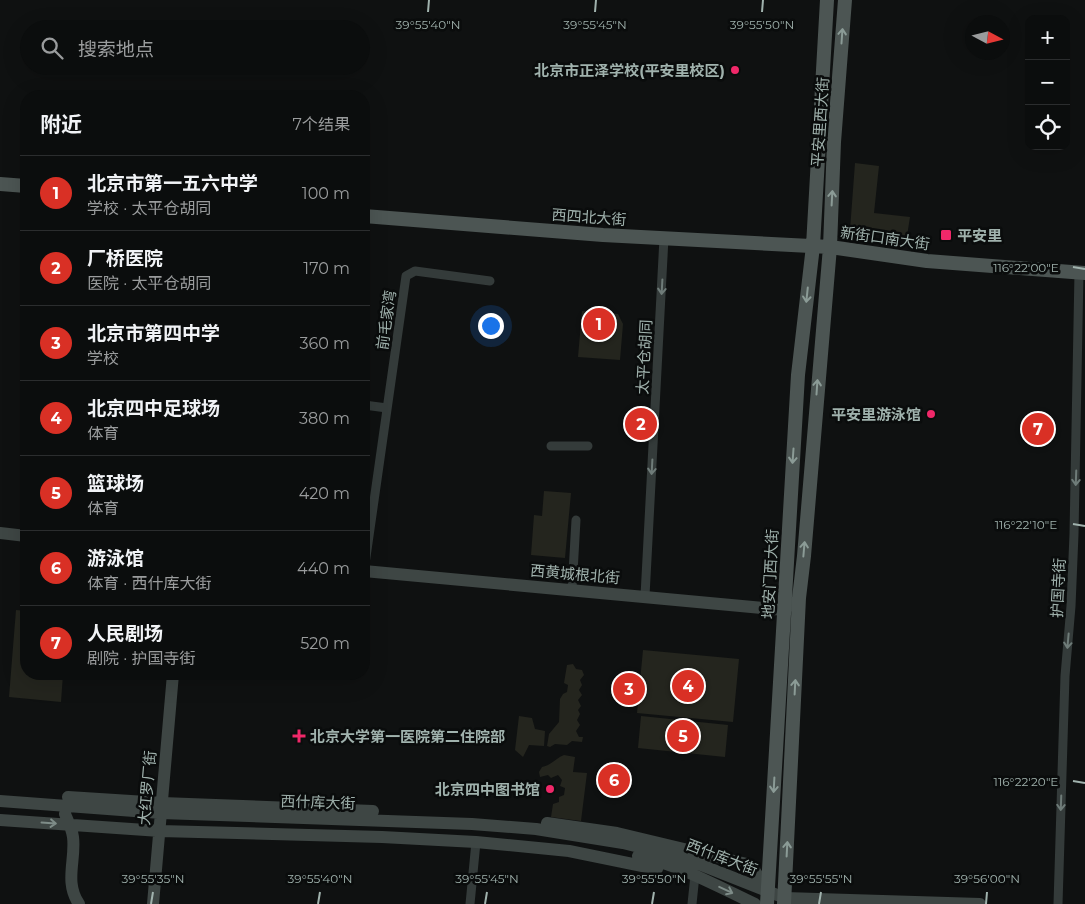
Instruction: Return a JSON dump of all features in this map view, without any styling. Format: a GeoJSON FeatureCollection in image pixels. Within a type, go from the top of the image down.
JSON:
{"type":"FeatureCollection","features":[{"type":"Feature","properties":{"kind":"main road","name":"平安里西大街"},"geometry":{"type":"LineString","coordinates":[[813,246],[827,0]]}},
{"type":"Feature","properties":{"kind":"main road","name":"平安里西大街"},"geometry":{"type":"LineString","coordinates":[[830,247],[834,142],[845,0]]}},
{"type":"Feature","properties":{"kind":"main road"},"geometry":{"type":"LineString","coordinates":[[0,184],[20,186]]}},
{"type":"Feature","properties":{"kind":"main road","name":"西四北大街"},"geometry":{"type":"LineString","coordinates":[[370,216],[664,238],[813,246]]}},
{"type":"Feature","properties":{"kind":"main road","name":"新街口南大街"},"geometry":{"type":"LineString","coordinates":[[813,246],[927,261],[1082,273]]}},
{"type":"Feature","properties":{"kind":"main road","name":"地安门西大街"},"geometry":{"type":"LineString","coordinates":[[767,898],[798,375],[813,246]]}},
{"type":"Feature","properties":{"kind":"main road","name":"地安门西大街"},"geometry":{"type":"LineString","coordinates":[[784,901],[799,598],[830,247]]}},
{"type":"Feature","properties":{"kind":"street","name":"太平仓胡同"},"geometry":{"type":"LineString","coordinates":[[645,596],[664,238]]}},
{"type":"Feature","properties":{"kind":"street","name":"前毛家湾"},"geometry":{"type":"LineString","coordinates":[[370,528],[406,276],[415,271],[490,281]]}},
{"type":"Feature","properties":{"kind":"street","name":"护国寺街"},"geometry":{"type":"LineString","coordinates":[[1058,904],[1065,676],[1071,606],[1076,479],[1082,273]]}},
{"type":"Feature","properties":{"kind":"street"},"geometry":{"type":"LineString","coordinates":[[370,406],[387,408]]}},
{"type":"Feature","properties":{"kind":"street"},"geometry":{"type":"LineString","coordinates":[[551,446],[588,446]]}},
{"type":"Feature","properties":{"kind":"street"},"geometry":{"type":"LineString","coordinates":[[572,590],[576,520]]}},
{"type":"Feature","properties":{"kind":"street"},"geometry":{"type":"LineString","coordinates":[[0,534],[20,536]]}},
{"type":"Feature","properties":{"kind":"street","name":"西黄城根北街"},"geometry":{"type":"LineString","coordinates":[[370,572],[784,610]]}},
{"type":"Feature","properties":{"kind":"street"},"geometry":{"type":"LineString","coordinates":[[784,610],[799,598]]}},
{"type":"Feature","properties":{"kind":"street","name":"大红罗厂街"},"geometry":{"type":"LineString","coordinates":[[153,904],[172,680]]}},
{"type":"Feature","properties":{"kind":"street","name":"西什库大街"},"geometry":{"type":"LineString","coordinates":[[0,792],[161,817],[471,832],[535,837],[651,859],[695,875],[755,904]]}},
{"type":"Feature","properties":{"kind":"street","name":"西什库大街"},"geometry":{"type":"LineString","coordinates":[[0,800],[382,837],[476,842],[569,851],[695,875]]}},
{"type":"Feature","properties":{"kind":"street","name":"西什库大街"},"geometry":{"type":"LineString","coordinates":[[0,809],[67,819]]}},
{"type":"Feature","properties":{"kind":"street","name":"西什库大街"},"geometry":{"type":"LineString","coordinates":[[0,820],[472,815],[573,825],[617,833],[751,865],[767,898]]}},
{"type":"Feature","properties":{"kind":"street","name":"西什库大街"},"geometry":{"type":"LineString","coordinates":[[161,817],[472,824],[536,829],[623,843],[696,863],[767,898]]}},
{"type":"Feature","properties":{"kind":"street"},"geometry":{"type":"LineString","coordinates":[[67,819],[73,836],[71,878],[74,896],[78,904]]}},
{"type":"Feature","properties":{"kind":"street"},"geometry":{"type":"LineString","coordinates":[[470,904],[476,842]]}},
{"type":"Feature","properties":{"kind":"street"},"geometry":{"type":"LineString","coordinates":[[692,904],[695,875]]}},
{"type":"Feature","properties":{"kind":"street"},"geometry":{"type":"LineString","coordinates":[[767,898],[784,901],[980,904]]}},
{"type":"Feature","properties":{"kind":"shaded area"},"geometry":{"type":"Polygon","coordinates":[[[855,163],[879,166],[874,213],[910,217],[907,236],[850,230],[855,163]]]}},
{"type":"Feature","properties":{"kind":"shaded area"},"geometry":{"type":"Polygon","coordinates":[[[582,311],[618,314],[623,324],[620,360],[578,357],[582,311]]]}},
{"type":"Feature","properties":{"kind":"shaded area"},"geometry":{"type":"Polygon","coordinates":[[[544,491],[571,493],[565,558],[531,555],[534,515],[542,516],[544,491]]]}},
{"type":"Feature","properties":{"kind":"shaded area"},"geometry":{"type":"Polygon","coordinates":[[[16,610],[20,610],[20,680],[63,680],[61,702],[9,697],[16,610]]]}},
{"type":"Feature","properties":{"kind":"shaded area"},"geometry":{"type":"Polygon","coordinates":[[[643,650],[739,659],[733,722],[637,713],[643,650]]]}},
{"type":"Feature","properties":{"kind":"shaded area"},"geometry":{"type":"Polygon","coordinates":[[[573,664],[576,669],[582,670],[584,675],[580,680],[582,685],[579,690],[582,695],[578,700],[581,706],[578,710],[580,714],[577,720],[580,725],[576,731],[579,737],[583,737],[582,742],[572,741],[567,745],[555,744],[550,747],[547,746],[549,734],[559,722],[560,699],[567,692],[568,685],[564,683],[567,665],[573,664]]]}},
{"type":"Feature","properties":{"kind":"shaded area"},"geometry":{"type":"Polygon","coordinates":[[[519,716],[532,718],[535,729],[545,731],[544,746],[529,745],[523,757],[515,750],[519,716]]]}},
{"type":"Feature","properties":{"kind":"shaded area"},"geometry":{"type":"Polygon","coordinates":[[[641,716],[728,725],[725,757],[638,748],[641,716]]]}},
{"type":"Feature","properties":{"kind":"shaded area"},"geometry":{"type":"Polygon","coordinates":[[[564,755],[575,757],[573,772],[587,773],[581,821],[551,817],[553,804],[559,802],[559,797],[564,795],[565,788],[560,786],[562,780],[558,775],[551,778],[548,775],[540,777],[539,772],[542,767],[564,755]]]}},
{"type":"Feature","properties":{"kind":"place","name":"北京市正泽学校(平安里校区)"},"geometry":{"type":"Point","coordinates":[735,70]}},
{"type":"Feature","properties":{"kind":"place","name":"平安里"},"geometry":{"type":"Point","coordinates":[946,235]}},
{"type":"Feature","properties":{"kind":"place","name":"北京市第一五六中学"},"geometry":{"type":"Point","coordinates":[599,324]}},
{"type":"Feature","properties":{"kind":"place","name":"平安里游泳馆"},"geometry":{"type":"Point","coordinates":[931,414]}},
{"type":"Feature","properties":{"kind":"place","name":"厂桥医院"},"geometry":{"type":"Point","coordinates":[641,424]}},
{"type":"Feature","properties":{"kind":"place","name":"人民剧场"},"geometry":{"type":"Point","coordinates":[1038,429]}},
{"type":"Feature","properties":{"kind":"place","name":"北京四中足球场"},"geometry":{"type":"Point","coordinates":[688,686]}},
{"type":"Feature","properties":{"kind":"place","name":"北京市第四中学"},"geometry":{"type":"Point","coordinates":[629,689]}},
{"type":"Feature","properties":{"kind":"place","name":"北京大学第一医院第二住院部"},"geometry":{"type":"Point","coordinates":[299,736]}},
{"type":"Feature","properties":{"kind":"place","name":"篮球场"},"geometry":{"type":"Point","coordinates":[683,736]}},
{"type":"Feature","properties":{"kind":"place","name":"游泳馆"},"geometry":{"type":"Point","coordinates":[614,780]}},
{"type":"Feature","properties":{"kind":"place","name":"北京四中图书馆"},"geometry":{"type":"Point","coordinates":[550,789]}}]}
